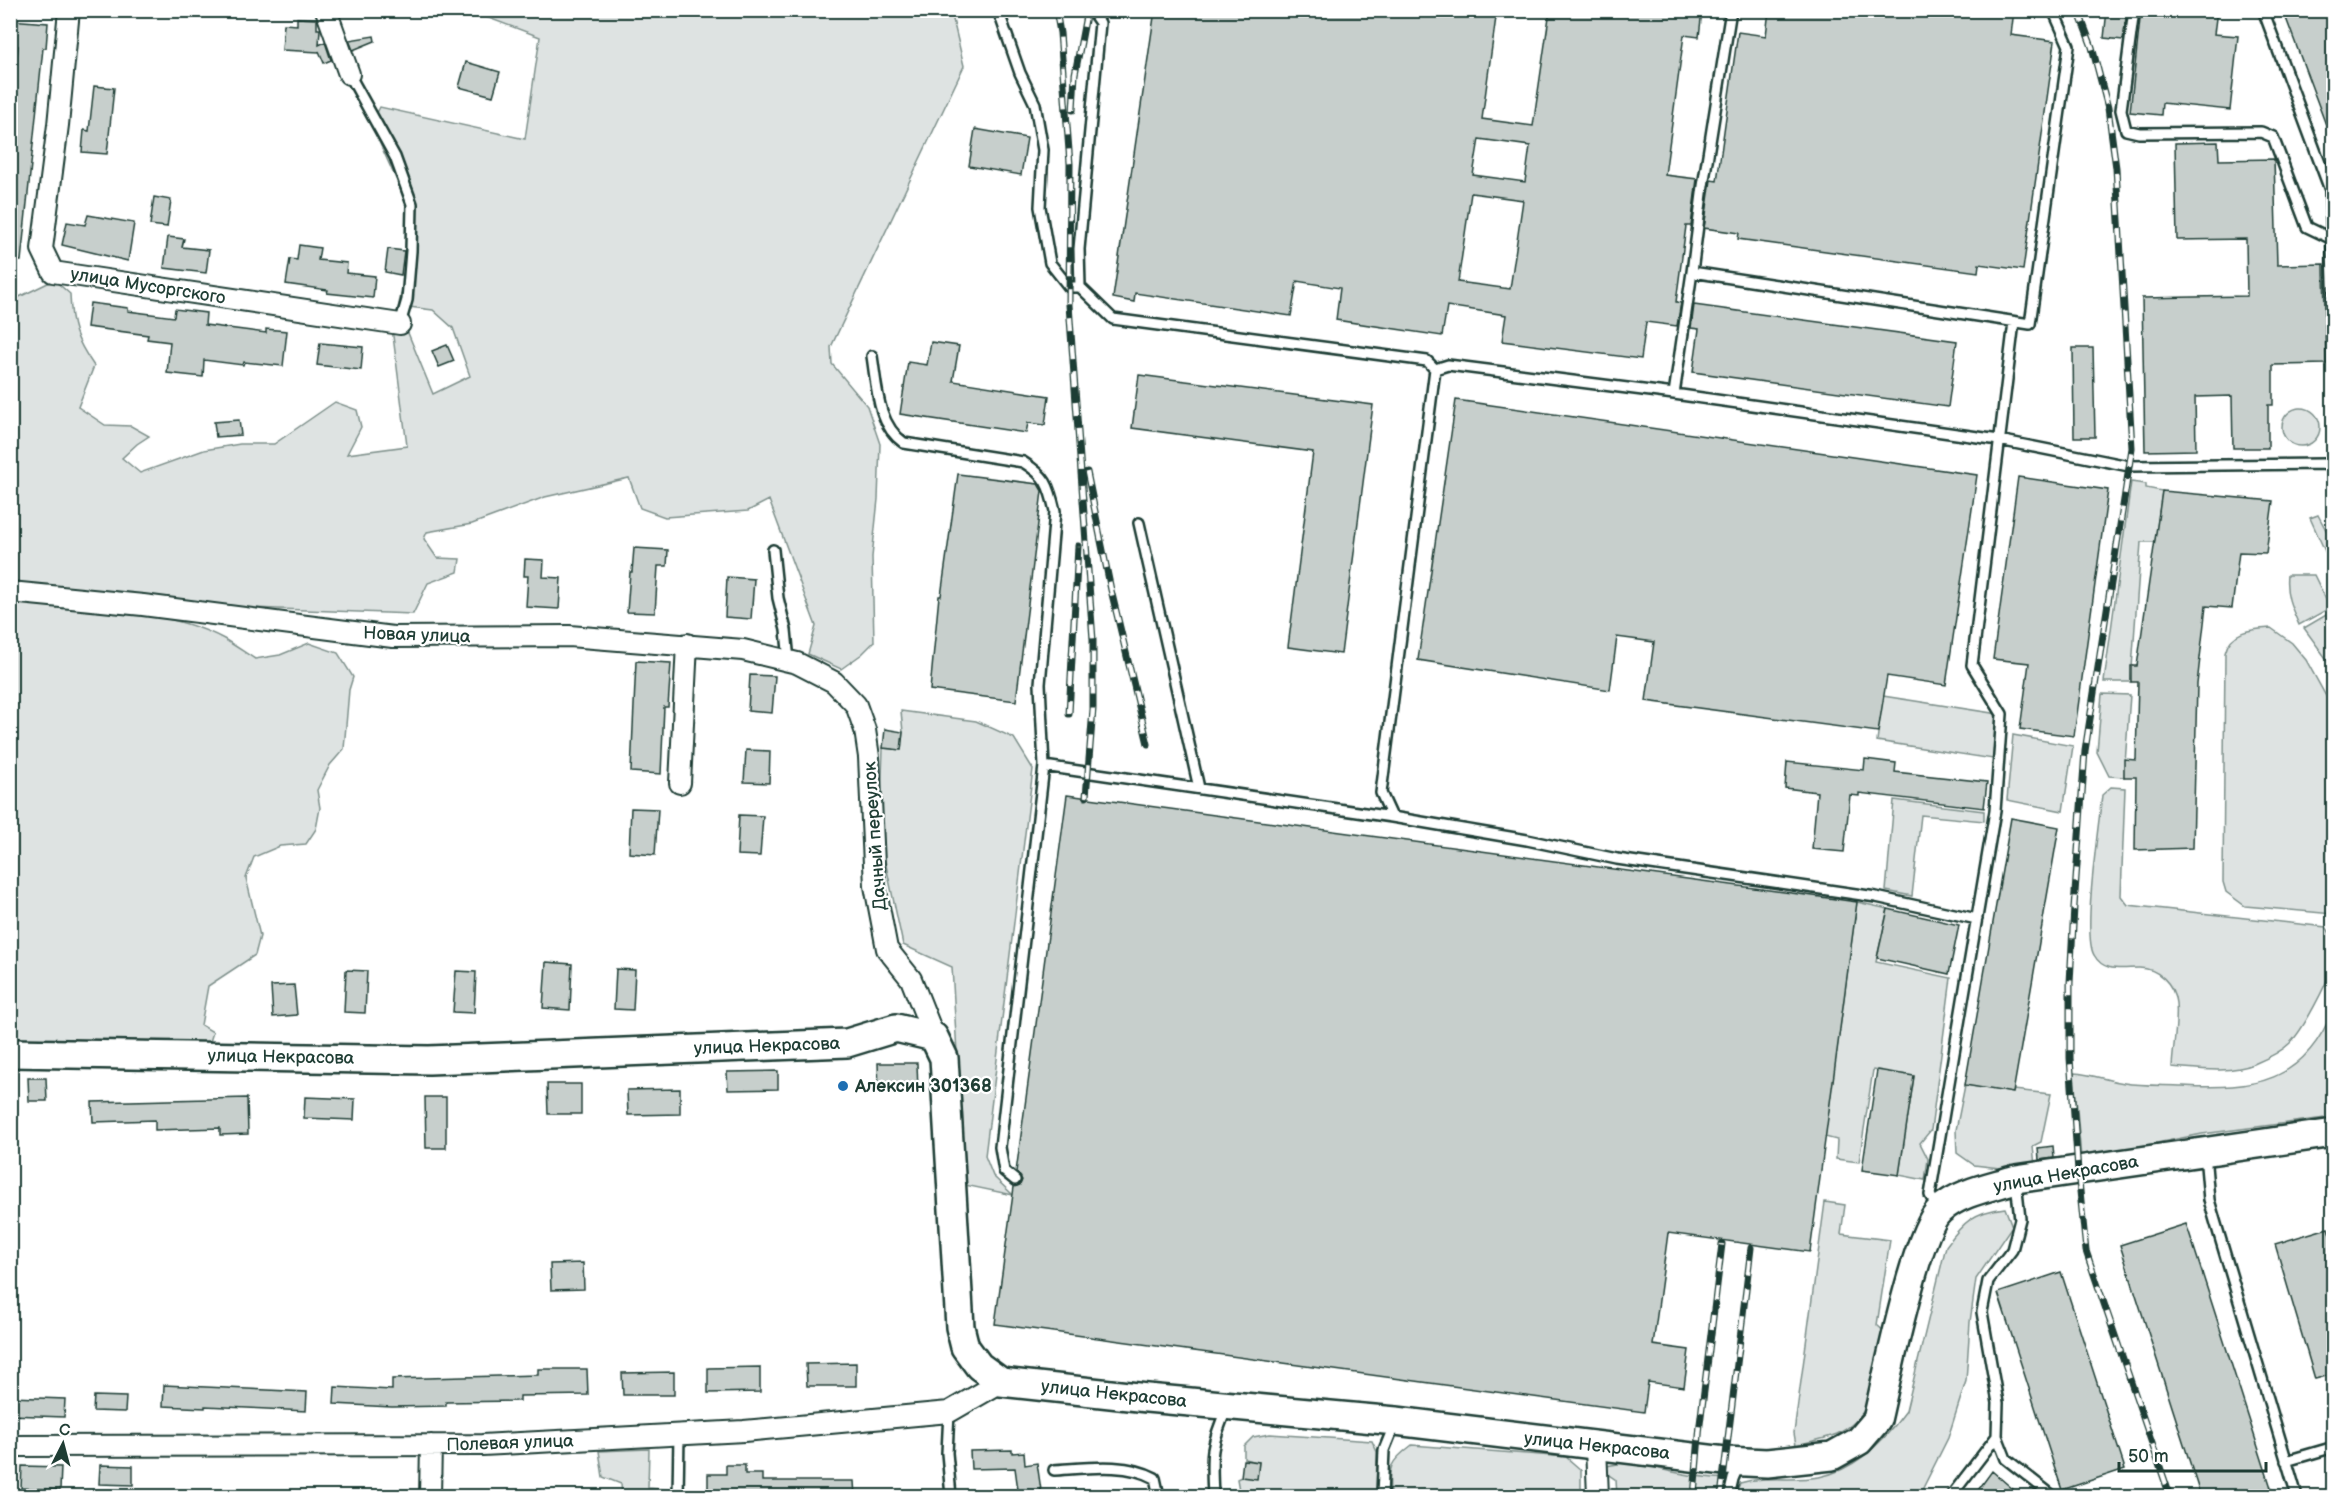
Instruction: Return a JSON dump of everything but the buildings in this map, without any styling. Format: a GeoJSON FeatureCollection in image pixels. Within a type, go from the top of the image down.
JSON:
{"type":"FeatureCollection","features":[{"type":"Feature","properties":{"kind":"main road","name":"улица Некрасова"},"geometry":{"type":"LineString","coordinates":[[10,1053],[429,1060],[847,1043],[896,1028],[934,1037]]}},
{"type":"Feature","properties":{"kind":"main road"},"geometry":{"type":"LineString","coordinates":[[934,1037],[944,1058],[960,1327],[965,1347],[979,1366],[1001,1382]]}},
{"type":"Feature","properties":{"kind":"main road","name":"улица Некрасова"},"geometry":{"type":"LineString","coordinates":[[1001,1382],[1396,1421],[1596,1447],[1741,1461],[1767,1463],[1832,1456],[1859,1441],[1877,1420],[1922,1240],[1939,1211],[1972,1192],[2016,1179],[2334,1132]]}},
{"type":"Feature","properties":{"kind":"street","name":"улица Мусоргского"},"geometry":{"type":"LineString","coordinates":[[69,10],[58,125],[42,249],[53,272],[400,324]]}},
{"type":"Feature","properties":{"kind":"street"},"geometry":{"type":"LineString","coordinates":[[326,10],[349,74]]}},
{"type":"Feature","properties":{"kind":"street","name":"Новая улица"},"geometry":{"type":"LineString","coordinates":[[10,592],[154,607],[393,637],[569,636],[743,650],[789,661]]}},
{"type":"Feature","properties":{"kind":"street"},"geometry":{"type":"LineString","coordinates":[[680,783],[687,644]]}},
{"type":"Feature","properties":{"kind":"street","name":"Дачный переулок"},"geometry":{"type":"LineString","coordinates":[[789,661],[834,682],[856,705],[865,730],[869,757],[875,886],[887,949],[911,979],[934,1037]]}},
{"type":"Feature","properties":{"kind":"street","name":"Полевая улица"},"geometry":{"type":"LineString","coordinates":[[10,1446],[482,1446],[744,1431],[949,1412],[1001,1382]]}},
{"type":"Feature","properties":{"kind":"street"},"geometry":{"type":"LineString","coordinates":[[429,1497],[432,1446]]}},
{"type":"Feature","properties":{"kind":"street"},"geometry":{"type":"LineString","coordinates":[[1596,1447],[1598,1497]]}},
{"type":"Feature","properties":{"kind":"lane"},"geometry":{"type":"LineString","coordinates":[[998,10],[1020,73],[1035,104],[1043,150],[1040,207],[1050,263],[1069,287],[1080,287],[1113,319],[1427,361],[1435,369]]}},
{"type":"Feature","properties":{"kind":"lane"},"geometry":{"type":"LineString","coordinates":[[1080,287],[1079,249],[1100,23],[1091,10]]}},
{"type":"Feature","properties":{"kind":"lane"},"geometry":{"type":"LineString","coordinates":[[1674,394],[1703,186],[1731,10]]}},
{"type":"Feature","properties":{"kind":"lane"},"geometry":{"type":"LineString","coordinates":[[1692,272],[2030,324],[2069,46],[2053,10]]}},
{"type":"Feature","properties":{"kind":"lane"},"geometry":{"type":"LineString","coordinates":[[2133,10],[2121,110],[2126,130],[2139,133],[2261,132],[2273,136],[2307,227],[2332,239]]}},
{"type":"Feature","properties":{"kind":"lane"},"geometry":{"type":"LineString","coordinates":[[2263,10],[2330,190],[2334,309]]}},
{"type":"Feature","properties":{"kind":"lane"},"geometry":{"type":"LineString","coordinates":[[349,74],[395,157],[412,204],[407,300],[400,324]]}},
{"type":"Feature","properties":{"kind":"lane"},"geometry":{"type":"LineString","coordinates":[[1939,1211],[1930,1195],[1995,811],[2002,714],[1972,665],[2014,322]]}},
{"type":"Feature","properties":{"kind":"lane"},"geometry":{"type":"LineString","coordinates":[[872,356],[882,417],[895,437],[904,443],[1023,462],[1038,471],[1049,486],[1055,510],[1040,684],[1044,766],[1000,1148],[1004,1171],[1015,1180]]}},
{"type":"Feature","properties":{"kind":"lane"},"geometry":{"type":"LineString","coordinates":[[1435,369],[1448,365],[1674,394],[1999,440],[2129,466],[2324,464],[2334,469]]}},
{"type":"Feature","properties":{"kind":"lane"},"geometry":{"type":"LineString","coordinates":[[1392,817],[1381,793],[1435,369]]}},
{"type":"Feature","properties":{"kind":"lane"},"geometry":{"type":"LineString","coordinates":[[1138,523],[1199,788]]}},
{"type":"Feature","properties":{"kind":"lane"},"geometry":{"type":"LineString","coordinates":[[773,550],[778,598],[786,630],[789,661]]}},
{"type":"Feature","properties":{"kind":"lane"},"geometry":{"type":"LineString","coordinates":[[1044,766],[1392,817],[1533,841],[1617,859],[1876,897],[1977,919]]}},
{"type":"Feature","properties":{"kind":"lane"},"geometry":{"type":"LineString","coordinates":[[2205,1152],[2211,1208],[2297,1497]]}},
{"type":"Feature","properties":{"kind":"lane"},"geometry":{"type":"LineString","coordinates":[[2016,1179],[2020,1219],[2012,1250],[1988,1281],[1982,1311],[1998,1403],[1996,1436],[2006,1459],[2053,1497]]}},
{"type":"Feature","properties":{"kind":"lane"},"geometry":{"type":"LineString","coordinates":[[1213,1497],[1211,1455],[1214,1437],[1228,1406]]}},
{"type":"Feature","properties":{"kind":"lane"},"geometry":{"type":"LineString","coordinates":[[949,1412],[947,1453],[951,1497]]}},
{"type":"Feature","properties":{"kind":"lane"},"geometry":{"type":"LineString","coordinates":[[1382,1497],[1384,1450],[1396,1421]]}},
{"type":"Feature","properties":{"kind":"lane"},"geometry":{"type":"LineString","coordinates":[[678,1497],[679,1434]]}},
{"type":"Feature","properties":{"kind":"lane"},"geometry":{"type":"LineString","coordinates":[[1950,1497],[1996,1436]]}},
{"type":"Feature","properties":{"kind":"lane"},"geometry":{"type":"LineString","coordinates":[[2286,1461],[2334,1447]]}},
{"type":"Feature","properties":{"kind":"lane"},"geometry":{"type":"LineString","coordinates":[[1729,1497],[1733,1479],[1741,1461]]}},
{"type":"Feature","properties":{"kind":"lane"},"geometry":{"type":"LineString","coordinates":[[1054,1470],[1098,1468],[1141,1470],[1155,1478],[1159,1497]]}},
{"type":"Feature","properties":{"kind":"shaded area"},"geometry":{"type":"Polygon","coordinates":[[[470,11],[951,11],[964,66],[831,347],[832,364],[867,406],[880,444],[878,499],[872,557],[874,642],[841,669],[808,654],[816,626],[769,500],[748,511],[665,517],[640,508],[629,478],[545,497],[472,524],[427,532],[424,539],[437,558],[460,559],[458,572],[428,583],[413,614],[251,608],[11,584],[11,301],[54,280],[70,294],[76,332],[94,366],[78,407],[105,425],[131,426],[149,436],[122,458],[140,473],[204,450],[240,444],[274,444],[335,402],[357,410],[361,427],[347,454],[407,446],[392,328],[406,328],[433,394],[470,376],[453,328],[433,310],[409,307],[396,318],[405,275],[408,237],[406,201],[371,124],[380,107],[525,139],[540,37],[470,11]]]}},
{"type":"Feature","properties":{"kind":"shaded area"},"geometry":{"type":"Polygon","coordinates":[[[2301,408],[2315,413],[2320,427],[2315,441],[2301,446],[2287,441],[2282,427],[2287,413],[2301,408]]]}},
{"type":"Feature","properties":{"kind":"shaded area"},"geometry":{"type":"Polygon","coordinates":[[[2131,482],[2146,484],[2146,488],[2162,491],[2155,542],[2141,542],[2131,682],[2104,682],[2131,482]]]}},
{"type":"Feature","properties":{"kind":"shaded area"},"geometry":{"type":"Polygon","coordinates":[[[2318,515],[2333,543],[2333,569],[2310,518],[2318,515]]]}},
{"type":"Feature","properties":{"kind":"shaded area"},"geometry":{"type":"Polygon","coordinates":[[[2287,575],[2314,575],[2330,608],[2299,625],[2288,594],[2287,575]]]}},
{"type":"Feature","properties":{"kind":"shaded area"},"geometry":{"type":"Polygon","coordinates":[[[10,602],[120,611],[176,621],[224,639],[255,659],[280,655],[309,643],[338,653],[353,677],[349,690],[344,749],[330,765],[317,790],[320,808],[316,829],[306,844],[280,846],[254,857],[246,878],[260,936],[255,955],[208,986],[201,1025],[213,1032],[209,1045],[11,1042],[10,602]]]}},
{"type":"Feature","properties":{"kind":"shaded area"},"geometry":{"type":"Polygon","coordinates":[[[2334,611],[2333,668],[2304,628],[2334,611]]]}},
{"type":"Feature","properties":{"kind":"shaded area"},"geometry":{"type":"Polygon","coordinates":[[[2271,628],[2292,643],[2306,660],[2333,709],[2333,914],[2245,906],[2226,892],[2223,882],[2225,653],[2231,640],[2236,636],[2256,629],[2271,628]]]}},
{"type":"Feature","properties":{"kind":"shaded area"},"geometry":{"type":"Polygon","coordinates":[[[2102,694],[2130,695],[2124,777],[2109,776],[2097,752],[2102,694]]]}},
{"type":"Feature","properties":{"kind":"shaded area"},"geometry":{"type":"Polygon","coordinates":[[[1883,696],[1998,714],[1993,759],[1877,741],[1883,696]]]}},
{"type":"Feature","properties":{"kind":"shaded area"},"geometry":{"type":"Polygon","coordinates":[[[901,711],[976,721],[1014,738],[1033,769],[985,1156],[993,1176],[1013,1195],[960,1184],[958,1070],[952,967],[903,945],[880,837],[883,748],[901,750],[903,732],[901,711]]]}},
{"type":"Feature","properties":{"kind":"shaded area"},"geometry":{"type":"Polygon","coordinates":[[[2013,735],[2073,746],[2063,811],[2007,800],[2013,735]]]}},
{"type":"Feature","properties":{"kind":"shaded area"},"geometry":{"type":"Polygon","coordinates":[[[2111,787],[2125,788],[2121,896],[2128,905],[2326,927],[2329,931],[2335,951],[2330,974],[2302,1028],[2290,1043],[2278,1052],[2254,1064],[2234,1069],[2172,1067],[2176,1003],[2175,996],[2164,978],[2146,969],[2108,967],[2098,961],[2094,955],[2090,926],[2092,878],[2102,795],[2111,787]]]}},
{"type":"Feature","properties":{"kind":"shaded area"},"geometry":{"type":"Polygon","coordinates":[[[1894,800],[1984,811],[1984,821],[1921,815],[1912,896],[1886,891],[1894,800]]]}},
{"type":"Feature","properties":{"kind":"shaded area"},"geometry":{"type":"Polygon","coordinates":[[[1857,902],[1888,909],[1876,962],[1951,978],[1931,1130],[1920,1143],[1928,1159],[1925,1180],[1899,1175],[1914,1076],[1873,1070],[1859,1162],[1836,1159],[1837,1140],[1825,1137],[1857,902]]]}},
{"type":"Feature","properties":{"kind":"shaded area"},"geometry":{"type":"Polygon","coordinates":[[[2333,1010],[2333,1117],[2202,1134],[2081,1158],[2074,1073],[2139,1085],[2209,1087],[2254,1083],[2274,1077],[2292,1067],[2307,1053],[2321,1034],[2333,1010]]]}},
{"type":"Feature","properties":{"kind":"shaded area"},"geometry":{"type":"Polygon","coordinates":[[[1965,1085],[2013,1093],[2014,1090],[2051,1094],[2041,1142],[2033,1146],[2035,1166],[2000,1168],[1974,1165],[1957,1153],[1956,1130],[1965,1085]]]}},
{"type":"Feature","properties":{"kind":"shaded area"},"geometry":{"type":"Polygon","coordinates":[[[1825,1202],[1845,1205],[1841,1234],[1890,1240],[1877,1325],[1888,1335],[1878,1378],[1860,1416],[1837,1434],[1796,1445],[1794,1433],[1825,1202]]]}},
{"type":"Feature","properties":{"kind":"shaded area"},"geometry":{"type":"Polygon","coordinates":[[[2005,1208],[2012,1226],[1976,1279],[1966,1381],[1948,1438],[1919,1496],[1735,1496],[1740,1483],[1819,1477],[1845,1468],[1857,1461],[1889,1433],[1906,1411],[1946,1246],[1964,1224],[1977,1215],[2005,1208]]]}},
{"type":"Feature","properties":{"kind":"shaded area"},"geometry":{"type":"Polygon","coordinates":[[[1270,1434],[1372,1441],[1377,1452],[1376,1496],[1240,1496],[1237,1479],[1257,1478],[1259,1462],[1244,1459],[1244,1446],[1253,1437],[1270,1434]]]}},
{"type":"Feature","properties":{"kind":"shaded area"},"geometry":{"type":"Polygon","coordinates":[[[1412,1445],[1566,1457],[1581,1470],[1581,1495],[1390,1496],[1390,1472],[1394,1461],[1412,1445]]]}},
{"type":"Feature","properties":{"kind":"shaded area"},"geometry":{"type":"Polygon","coordinates":[[[649,1449],[648,1488],[672,1490],[672,1496],[622,1496],[621,1484],[603,1477],[599,1451],[649,1449]]]}},
{"type":"Feature","properties":{"kind":"shaded area"},"geometry":{"type":"Polygon","coordinates":[[[1627,1459],[1676,1473],[1727,1479],[1725,1496],[1617,1496],[1616,1480],[1606,1473],[1606,1466],[1618,1464],[1627,1459]]]}},
{"type":"Feature","properties":{"kind":"railway"},"geometry":{"type":"LineString","coordinates":[[1056,10],[1060,33],[1070,164],[1069,305],[1093,640],[1093,709],[1086,797]]}},
{"type":"Feature","properties":{"kind":"railway"},"geometry":{"type":"LineString","coordinates":[[1073,110],[1075,74],[1087,10]]}},
{"type":"Feature","properties":{"kind":"railway"},"geometry":{"type":"LineString","coordinates":[[2078,10],[2092,47],[2108,108],[2116,168],[2132,448],[2085,751],[2070,983],[2070,1058],[2086,1251],[2170,1496]]}},
{"type":"Feature","properties":{"kind":"railway"},"geometry":{"type":"LineString","coordinates":[[1087,472],[1111,590],[1148,744]]}},
{"type":"Feature","properties":{"kind":"railway"},"geometry":{"type":"LineString","coordinates":[[1069,714],[1078,546]]}},
{"type":"Feature","properties":{"kind":"railway"},"geometry":{"type":"LineString","coordinates":[[1694,1496],[1700,1424],[1722,1244]]}},
{"type":"Feature","properties":{"kind":"railway"},"geometry":{"type":"LineString","coordinates":[[1721,1496],[1751,1248]]}},
{"type":"Feature","properties":{"kind":"place","name":"Алексин 301368"},"geometry":{"type":"Point","coordinates":[843,1086]}}]}
